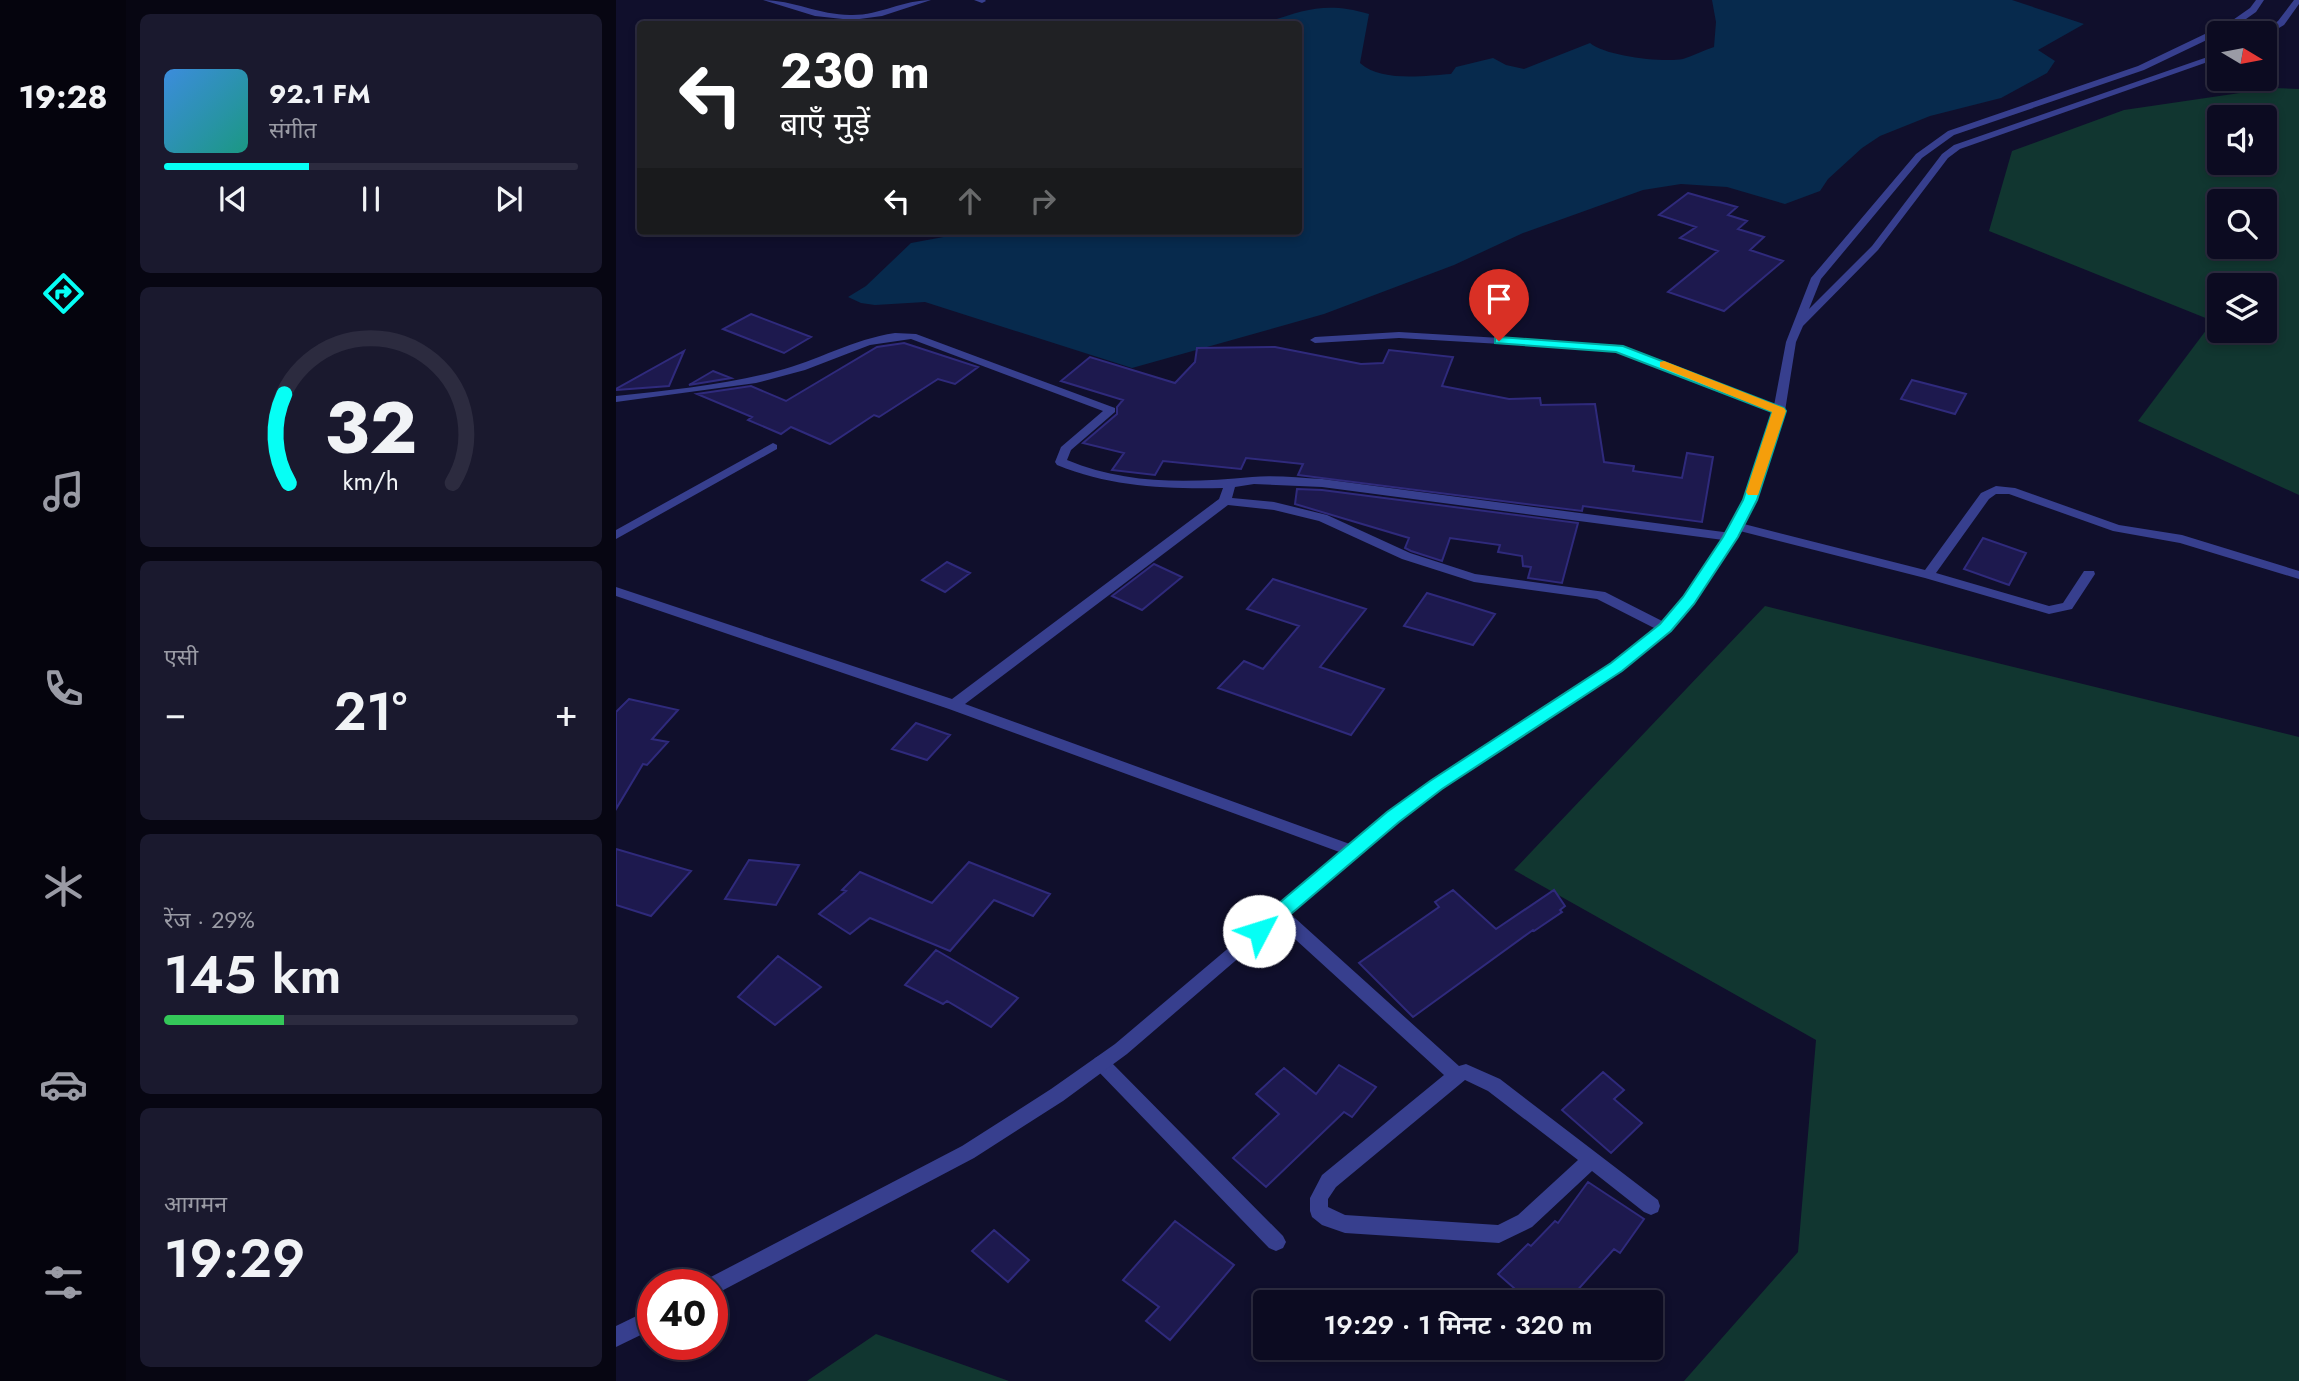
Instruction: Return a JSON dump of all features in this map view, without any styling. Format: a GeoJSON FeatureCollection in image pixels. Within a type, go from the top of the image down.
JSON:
{"type":"FeatureCollection","features":[{"type":"Feature","properties":{"kind":"street"},"geometry":{"type":"LineString","coordinates":[[767,0],[821,14],[852,18],[873,16],[927,0]]}},
{"type":"Feature","properties":{"kind":"street"},"geometry":{"type":"LineString","coordinates":[[2247,0],[2260,1]]}},
{"type":"Feature","properties":{"kind":"street"},"geometry":{"type":"LineString","coordinates":[[2277,25],[2298,0]]}},
{"type":"Feature","properties":{"kind":"street"},"geometry":{"type":"LineString","coordinates":[[728,1278],[968,1152],[1057,1095],[1101,1063],[1393,817],[1436,785],[1617,667],[1665,628],[1689,601],[1750,500],[1779,411],[1791,342],[1816,278],[1929,146],[1951,133],[2141,68],[2233,24],[2260,1]]}},
{"type":"Feature","properties":{"kind":"street"},"geometry":{"type":"LineString","coordinates":[[1798,327],[1865,259],[1945,156],[1957,147],[2207,59]]}},
{"type":"Feature","properties":{"kind":"street"},"geometry":{"type":"LineString","coordinates":[[1315,340],[1399,335],[1618,348],[1779,411]]}},
{"type":"Feature","properties":{"kind":"street"},"geometry":{"type":"LineString","coordinates":[[616,399],[751,379],[802,368],[867,341],[892,336],[912,336],[1111,410],[1065,449],[1060,462],[1084,473],[1111,480],[1161,485],[1230,484],[1254,480],[1322,483],[1733,532],[1928,575],[2049,610],[2067,606],[2089,574]]}},
{"type":"Feature","properties":{"kind":"street"},"geometry":{"type":"LineString","coordinates":[[616,535],[773,447]]}},
{"type":"Feature","properties":{"kind":"street"},"geometry":{"type":"LineString","coordinates":[[954,705],[1225,501],[1230,484]]}},
{"type":"Feature","properties":{"kind":"street"},"geometry":{"type":"LineString","coordinates":[[1928,575],[1985,496],[1990,491],[1998,490],[2011,491],[2127,531],[2182,539],[2299,575]]}},
{"type":"Feature","properties":{"kind":"street"},"geometry":{"type":"LineString","coordinates":[[1225,501],[1274,506],[1322,518],[1406,556],[1474,578],[1600,595],[1665,628]]}},
{"type":"Feature","properties":{"kind":"street"},"geometry":{"type":"LineString","coordinates":[[616,591],[954,705],[1353,852]]}},
{"type":"Feature","properties":{"kind":"street"},"geometry":{"type":"LineString","coordinates":[[1279,914],[1455,1075]]}},
{"type":"Feature","properties":{"kind":"street"},"geometry":{"type":"LineString","coordinates":[[1101,1063],[1276,1242]]}},
{"type":"Feature","properties":{"kind":"street"},"geometry":{"type":"LineString","coordinates":[[1591,1160],[1525,1221],[1499,1234],[1345,1224],[1329,1219],[1319,1211],[1319,1198],[1329,1181],[1455,1075],[1466,1072],[1494,1085],[1651,1206]]}},
{"type":"Feature","properties":{"kind":"street"},"geometry":{"type":"LineString","coordinates":[[616,1337],[637,1326]]}},
{"type":"Feature","properties":{"kind":"green space"},"geometry":{"type":"Polygon","coordinates":[[[2277,88],[2299,89],[2299,495],[2138,421],[2207,329],[2207,343],[2277,343],[2277,273],[2207,273],[2207,319],[1989,231],[2012,151],[2124,110],[2254,91],[2277,91],[2277,88]]]}},
{"type":"Feature","properties":{"kind":"green space"},"geometry":{"type":"Polygon","coordinates":[[[1765,606],[2299,737],[2299,1381],[1684,1381],[1798,1252],[1816,1040],[1514,870],[1765,606]]]}},
{"type":"Feature","properties":{"kind":"green space"},"geometry":{"type":"Polygon","coordinates":[[[876,1334],[1009,1381],[807,1381],[876,1334]]]}},
{"type":"Feature","properties":{"kind":"water"},"geometry":{"type":"Polygon","coordinates":[[[1712,0],[2012,0],[2084,24],[2038,50],[2055,61],[2047,73],[2001,98],[1930,116],[1880,136],[1862,148],[1828,179],[1820,191],[1785,204],[1727,187],[1681,184],[1643,190],[1523,233],[1454,265],[1324,314],[1132,368],[925,302],[875,305],[848,297],[866,286],[911,243],[954,235],[1302,235],[1302,21],[1271,21],[1290,15],[1327,8],[1369,14],[1360,63],[1379,73],[1403,76],[1451,74],[1456,67],[1493,58],[1506,65],[1524,69],[1590,43],[1608,52],[1635,57],[1683,59],[1714,47],[1716,22],[1712,0]]]}},
{"type":"Feature","properties":{"kind":"building"},"geometry":{"type":"Polygon","coordinates":[[[1688,193],[1737,207],[1728,215],[1747,221],[1738,229],[1764,237],[1750,250],[1783,261],[1724,311],[1668,292],[1718,251],[1680,238],[1696,227],[1659,215],[1688,193]]]}},
{"type":"Feature","properties":{"kind":"building"},"geometry":{"type":"Polygon","coordinates":[[[751,314],[811,337],[784,353],[723,329],[751,314]]]}},
{"type":"Feature","properties":{"kind":"building"},"geometry":{"type":"Polygon","coordinates":[[[904,343],[978,367],[955,384],[938,379],[879,417],[874,415],[830,444],[791,427],[781,434],[748,420],[752,417],[697,394],[751,386],[786,401],[877,347],[904,343]]]}},
{"type":"Feature","properties":{"kind":"building"},"geometry":{"type":"Polygon","coordinates":[[[1275,347],[1361,364],[1383,363],[1389,350],[1453,357],[1442,386],[1509,399],[1540,398],[1541,405],[1595,404],[1604,462],[1634,466],[1633,471],[1682,478],[1687,453],[1713,457],[1702,522],[1583,506],[1582,511],[1298,475],[1303,464],[1246,458],[1241,469],[1163,461],[1155,475],[1112,470],[1124,453],[1083,443],[1117,414],[1117,407],[1123,400],[1061,381],[1090,357],[1175,383],[1195,362],[1197,348],[1275,347]]]}},
{"type":"Feature","properties":{"kind":"building"},"geometry":{"type":"Polygon","coordinates":[[[684,351],[669,386],[616,390],[616,389],[684,351]]]}},
{"type":"Feature","properties":{"kind":"building"},"geometry":{"type":"Polygon","coordinates":[[[713,371],[731,378],[689,385],[713,371]]]}},
{"type":"Feature","properties":{"kind":"building"},"geometry":{"type":"Polygon","coordinates":[[[1912,380],[1966,394],[1955,414],[1901,399],[1912,380]]]}},
{"type":"Feature","properties":{"kind":"building"},"geometry":{"type":"Polygon","coordinates":[[[1297,489],[1578,523],[1562,583],[1528,578],[1531,567],[1523,566],[1522,556],[1498,552],[1500,545],[1450,538],[1442,561],[1411,551],[1405,548],[1409,538],[1295,504],[1297,489]]]}},
{"type":"Feature","properties":{"kind":"building"},"geometry":{"type":"Polygon","coordinates":[[[1983,538],[2026,553],[2009,585],[1964,569],[1983,538]]]}},
{"type":"Feature","properties":{"kind":"building"},"geometry":{"type":"Polygon","coordinates":[[[947,562],[970,573],[945,592],[922,580],[947,562]]]}},
{"type":"Feature","properties":{"kind":"building"},"geometry":{"type":"Polygon","coordinates":[[[1154,564],[1182,577],[1142,610],[1112,596],[1154,564]]]}},
{"type":"Feature","properties":{"kind":"building"},"geometry":{"type":"Polygon","coordinates":[[[1273,579],[1366,609],[1320,667],[1384,689],[1351,735],[1218,688],[1244,661],[1263,669],[1299,626],[1247,609],[1273,579]]]}},
{"type":"Feature","properties":{"kind":"building"},"geometry":{"type":"Polygon","coordinates":[[[1427,593],[1495,614],[1473,645],[1404,626],[1427,593]]]}},
{"type":"Feature","properties":{"kind":"building"},"geometry":{"type":"Polygon","coordinates":[[[629,699],[678,710],[652,739],[668,742],[647,765],[643,764],[616,809],[616,712],[629,699]]]}},
{"type":"Feature","properties":{"kind":"building"},"geometry":{"type":"Polygon","coordinates":[[[916,723],[950,735],[927,760],[892,749],[916,723]]]}},
{"type":"Feature","properties":{"kind":"building"},"geometry":{"type":"Polygon","coordinates":[[[616,849],[691,871],[651,916],[616,905],[616,849]]]}},
{"type":"Feature","properties":{"kind":"building"},"geometry":{"type":"Polygon","coordinates":[[[749,860],[799,865],[776,905],[725,899],[749,860]]]}},
{"type":"Feature","properties":{"kind":"building"},"geometry":{"type":"Polygon","coordinates":[[[969,862],[1050,894],[1033,916],[994,900],[950,951],[870,918],[850,934],[819,914],[846,891],[842,890],[860,872],[932,903],[969,862]]]}},
{"type":"Feature","properties":{"kind":"building"},"geometry":{"type":"Polygon","coordinates":[[[1453,890],[1496,929],[1554,890],[1565,906],[1560,910],[1562,912],[1413,1017],[1359,963],[1439,907],[1435,902],[1453,890]]]}},
{"type":"Feature","properties":{"kind":"building"},"geometry":{"type":"Polygon","coordinates":[[[936,950],[1018,998],[991,1027],[947,1001],[943,1004],[905,985],[936,950]]]}},
{"type":"Feature","properties":{"kind":"building"},"geometry":{"type":"Polygon","coordinates":[[[778,956],[821,987],[775,1025],[738,997],[778,956]]]}},
{"type":"Feature","properties":{"kind":"building"},"geometry":{"type":"Polygon","coordinates":[[[1339,1065],[1376,1087],[1352,1117],[1344,1112],[1266,1187],[1233,1158],[1279,1114],[1256,1094],[1284,1068],[1316,1094],[1339,1065]]]}},
{"type":"Feature","properties":{"kind":"building"},"geometry":{"type":"Polygon","coordinates":[[[1603,1072],[1624,1090],[1614,1099],[1642,1123],[1611,1153],[1562,1110],[1603,1072]]]}},
{"type":"Feature","properties":{"kind":"building"},"geometry":{"type":"Polygon","coordinates":[[[1588,1182],[1644,1219],[1620,1253],[1614,1249],[1578,1290],[1516,1290],[1498,1274],[1555,1221],[1558,1223],[1588,1182]]]}},
{"type":"Feature","properties":{"kind":"building"},"geometry":{"type":"Polygon","coordinates":[[[1175,1221],[1234,1265],[1170,1340],[1146,1321],[1159,1307],[1123,1280],[1175,1221]]]}},
{"type":"Feature","properties":{"kind":"building"},"geometry":{"type":"Polygon","coordinates":[[[994,1230],[1029,1260],[1008,1282],[972,1251],[994,1230]]]}},
{"type":"Feature","properties":{"kind":"slow traffic"},"geometry":{"type":"LineString","coordinates":[[1664,364],[1779,411],[1753,492]]}},
{"type":"Feature","properties":{"kind":"route"},"geometry":{"type":"LineString","coordinates":[[1259,931],[1393,817],[1436,785],[1617,667],[1665,628],[1689,601],[1731,537],[1750,500],[1779,411],[1618,348],[1499,341]]}}]}
